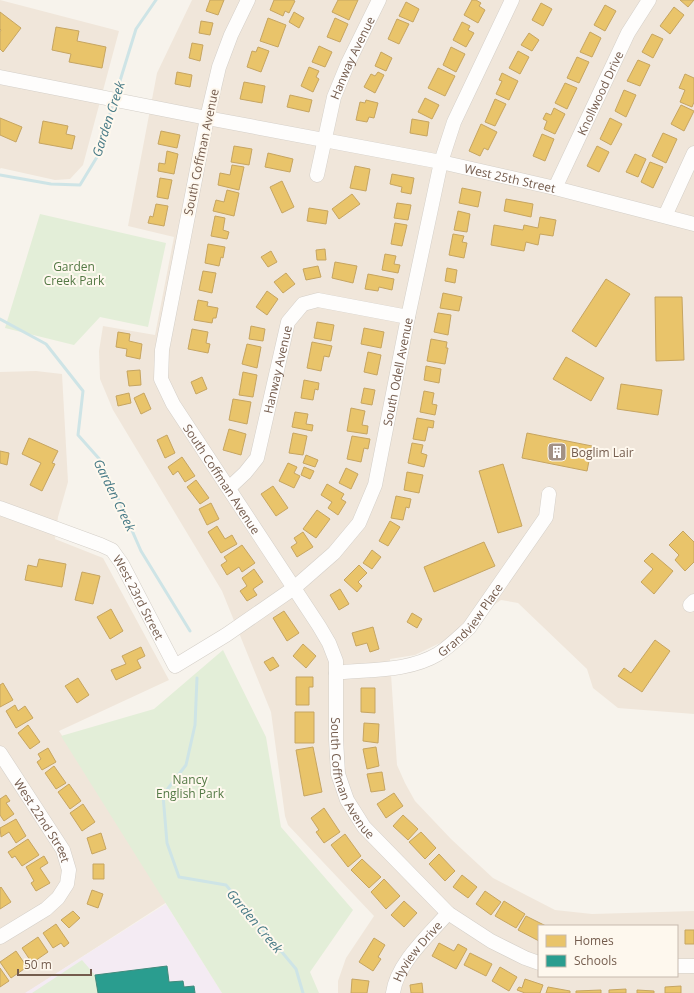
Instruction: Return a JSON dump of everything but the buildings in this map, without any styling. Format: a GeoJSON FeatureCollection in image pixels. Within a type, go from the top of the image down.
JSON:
{"type":"FeatureCollection","features":[{"type":"Feature","properties":{"kind":"street","name":"South Coffman Avenue"},"geometry":{"type":"LineString","coordinates":[[248,0],[231,35],[219,67],[162,350],[161,379],[173,404],[329,643],[336,661],[336,739],[338,774],[347,800],[364,827],[448,912],[492,941],[525,958],[538,963]]}},
{"type":"Feature","properties":{"kind":"street","name":"Hanway Avenue"},"geometry":{"type":"LineString","coordinates":[[323,140],[334,98],[348,63],[379,0]]}},
{"type":"Feature","properties":{"kind":"street","name":"South Odell Avenue"},"geometry":{"type":"LineString","coordinates":[[175,666],[226,636],[294,588],[334,553],[359,523],[375,485],[408,317],[441,162],[454,122],[512,0]]}},
{"type":"Feature","properties":{"kind":"street","name":"Knollwood Drive"},"geometry":{"type":"LineString","coordinates":[[555,188],[628,33],[649,0]]}},
{"type":"Feature","properties":{"kind":"street","name":"West 25th Street"},"geometry":{"type":"LineString","coordinates":[[0,77],[441,162],[555,188],[694,224]]}},
{"type":"Feature","properties":{"kind":"street"},"geometry":{"type":"LineString","coordinates":[[317,175],[323,140]]}},
{"type":"Feature","properties":{"kind":"street"},"geometry":{"type":"LineString","coordinates":[[665,216],[694,153]]}},
{"type":"Feature","properties":{"kind":"street","name":"Hanway Avenue"},"geometry":{"type":"LineString","coordinates":[[229,488],[245,473],[257,458],[288,322],[303,304],[318,300],[408,317]]}},
{"type":"Feature","properties":{"kind":"street","name":"Grandview Place"},"geometry":{"type":"LineString","coordinates":[[336,673],[394,668],[422,662],[438,654],[454,641],[469,628],[546,517],[549,494]]}},
{"type":"Feature","properties":{"kind":"street","name":"West 23rd Street"},"geometry":{"type":"LineString","coordinates":[[0,508],[112,550],[122,564],[175,666]]}},
{"type":"Feature","properties":{"kind":"street","name":"West 22nd Street"},"geometry":{"type":"LineString","coordinates":[[0,753],[63,850],[69,870],[67,884],[58,898],[46,909],[0,937]]}},
{"type":"Feature","properties":{"kind":"street","name":"Hyview Drive"},"geometry":{"type":"LineString","coordinates":[[393,993],[394,984],[410,956],[448,912]]}},
{"type":"Feature","properties":{"kind":"street"},"geometry":{"type":"LineString","coordinates":[[678,966],[694,966]]}},
{"type":"Feature","properties":{"kind":"shaded area"},"geometry":{"type":"Polygon","coordinates":[[[0,0],[119,31],[83,165],[70,179],[55,180],[0,169],[0,0]]]}},
{"type":"Feature","properties":{"kind":"shaded area"},"geometry":{"type":"Polygon","coordinates":[[[192,0],[694,0],[694,714],[618,708],[593,688],[587,669],[518,603],[501,600],[442,642],[415,655],[390,659],[397,765],[415,801],[451,839],[493,878],[555,910],[592,914],[694,911],[694,993],[338,993],[338,981],[346,958],[374,916],[288,825],[285,816],[271,712],[222,591],[113,410],[100,379],[99,351],[103,326],[155,335],[174,237],[128,226],[157,73],[192,0]]]}},
{"type":"Feature","properties":{"kind":"shaded area"},"geometry":{"type":"Polygon","coordinates":[[[36,371],[62,374],[68,482],[58,517],[55,539],[103,558],[169,680],[59,731],[170,900],[26,993],[0,993],[0,372],[36,371]]]}},
{"type":"Feature","properties":{"kind":"shaded area"},"geometry":{"type":"Polygon","coordinates":[[[166,904],[222,993],[25,993],[166,904]]]}},
{"type":"Feature","properties":{"kind":"green space","name":"Garden Creek Park"},"geometry":{"type":"Polygon","coordinates":[[[40,214],[166,243],[148,327],[100,317],[74,345],[5,328],[40,214]]]}},
{"type":"Feature","properties":{"kind":"green space","name":"Nancy English Park"},"geometry":{"type":"Polygon","coordinates":[[[223,650],[266,737],[281,827],[353,910],[310,972],[319,993],[222,993],[61,736],[154,709],[223,650]]]}},
{"type":"Feature","properties":{"kind":"green space"},"geometry":{"type":"Polygon","coordinates":[[[82,960],[95,975],[98,993],[32,993],[82,960]]]}},
{"type":"Feature","properties":{"kind":"waterway","name":"Garden Creek"},"geometry":{"type":"LineString","coordinates":[[115,97],[136,29],[156,0]]}},
{"type":"Feature","properties":{"kind":"waterway","name":"Garden Creek"},"geometry":{"type":"LineString","coordinates":[[0,175],[51,184],[80,185],[97,157],[113,104]]}},
{"type":"Feature","properties":{"kind":"waterway","name":"Garden Creek"},"geometry":{"type":"LineString","coordinates":[[0,319],[46,344],[83,391],[78,435],[102,462],[141,551],[190,631]]}},
{"type":"Feature","properties":{"kind":"waterway","name":"Garden Creek"},"geometry":{"type":"LineString","coordinates":[[197,678],[195,725],[186,765],[163,795],[167,843],[179,877],[226,885],[296,969],[303,993]]}},
{"type":"Feature","properties":{"kind":"place","name":"Boglim Lair"},"geometry":{"type":"Point","coordinates":[557,452]}}]}
